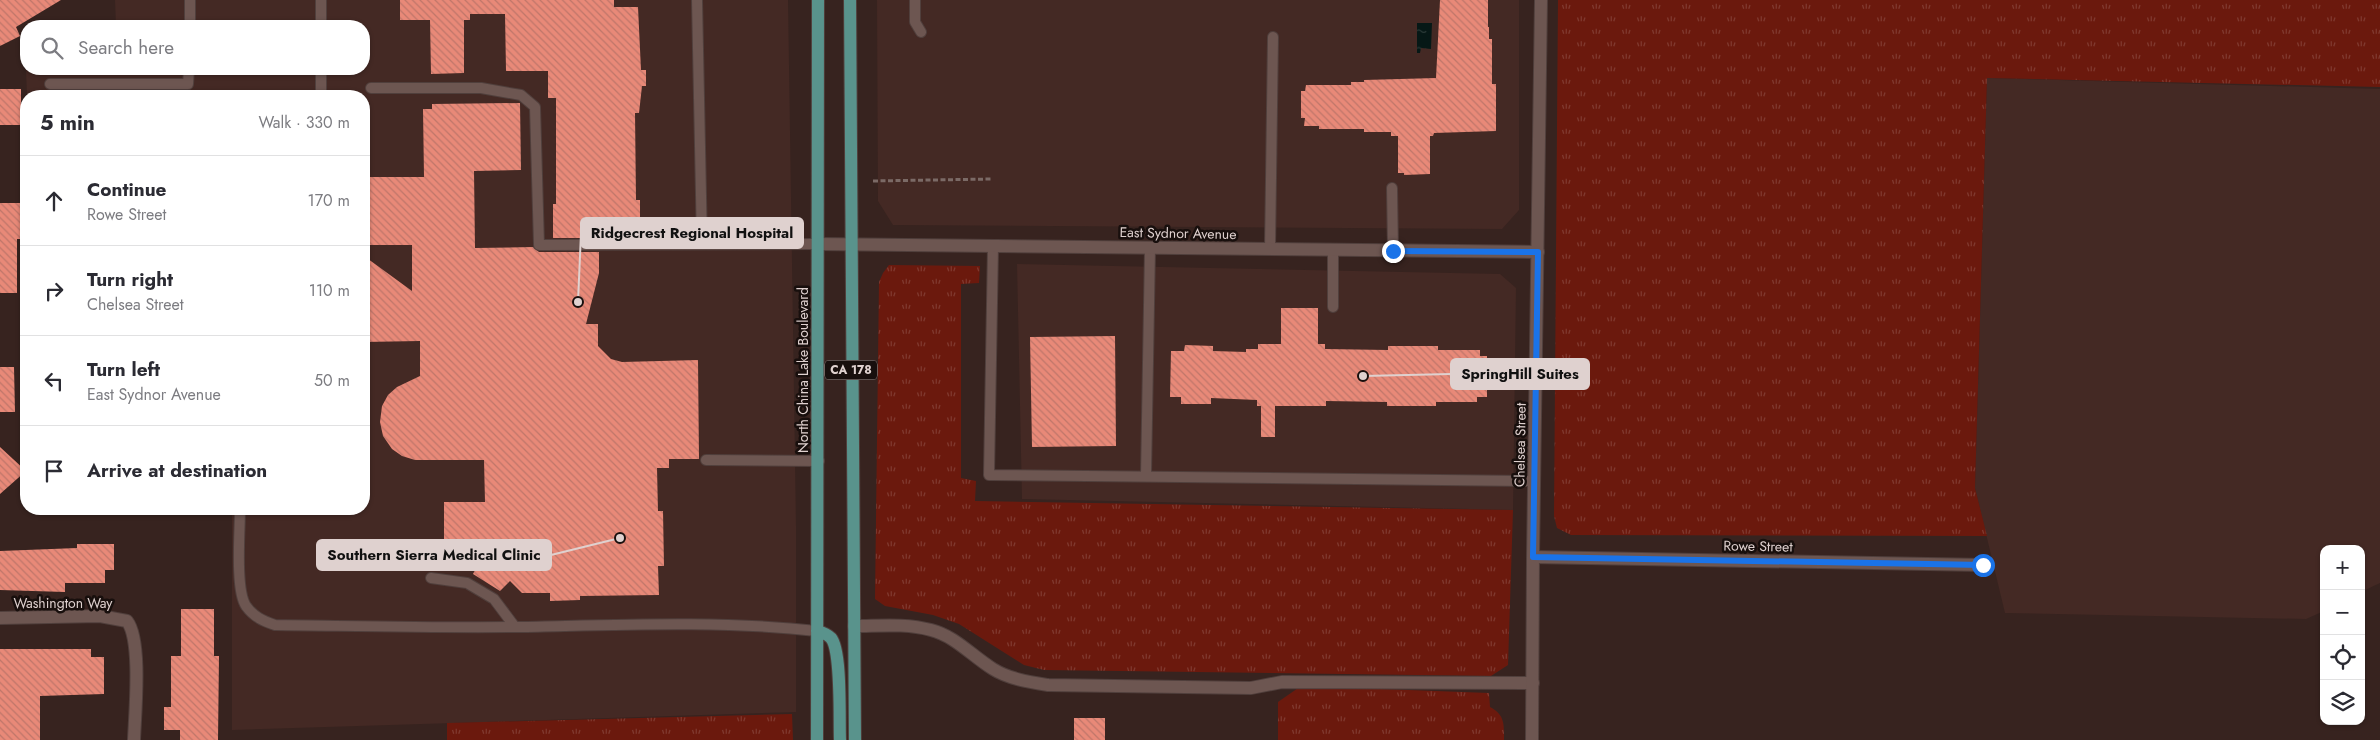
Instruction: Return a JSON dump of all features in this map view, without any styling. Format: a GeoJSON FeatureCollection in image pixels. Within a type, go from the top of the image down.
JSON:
{"type":"FeatureCollection","features":[{"type":"Feature","properties":{"kind":"main road","name":"North China Lake Boulevard"},"geometry":{"type":"LineString","coordinates":[[817,740],[819,461],[817,244],[818,0]]}},
{"type":"Feature","properties":{"kind":"main road","name":"CA 178"},"geometry":{"type":"LineString","coordinates":[[850,0],[850,243],[855,740]]}},
{"type":"Feature","properties":{"kind":"main road"},"geometry":{"type":"LineString","coordinates":[[817,630],[832,639],[835,646],[838,669],[840,740]]}},
{"type":"Feature","properties":{"kind":"street","name":"Chelsea Street"},"geometry":{"type":"LineString","coordinates":[[1532,740],[1541,0]]}},
{"type":"Feature","properties":{"kind":"street","name":"East Sydnor Avenue"},"geometry":{"type":"LineString","coordinates":[[817,244],[1538,252]]}},
{"type":"Feature","properties":{"kind":"street","name":"Rowe Street"},"geometry":{"type":"LineString","coordinates":[[1533,557],[1983,565]]}},
{"type":"Feature","properties":{"kind":"street","name":"Washington Way"},"geometry":{"type":"LineString","coordinates":[[0,618],[100,616],[126,621],[132,627],[137,651],[134,740]]}},
{"type":"Feature","properties":{"kind":"street"},"geometry":{"type":"LineString","coordinates":[[854,626],[900,625],[932,630],[955,640],[994,670],[1020,680],[1048,685],[1251,688],[1282,682],[1533,683]]}},
{"type":"Feature","properties":{"kind":"lane"},"geometry":{"type":"LineString","coordinates":[[190,0],[190,20]]}},
{"type":"Feature","properties":{"kind":"lane"},"geometry":{"type":"LineString","coordinates":[[321,0],[321,20]]}},
{"type":"Feature","properties":{"kind":"lane"},"geometry":{"type":"LineString","coordinates":[[697,0],[702,244]]}},
{"type":"Feature","properties":{"kind":"lane"},"geometry":{"type":"LineString","coordinates":[[915,0],[915,22],[922,32]]}},
{"type":"Feature","properties":{"kind":"lane"},"geometry":{"type":"LineString","coordinates":[[1270,249],[1273,37]]}},
{"type":"Feature","properties":{"kind":"lane"},"geometry":{"type":"LineString","coordinates":[[50,84],[188,84],[189,75]]}},
{"type":"Feature","properties":{"kind":"lane"},"geometry":{"type":"LineString","coordinates":[[321,75],[321,90]]}},
{"type":"Feature","properties":{"kind":"lane"},"geometry":{"type":"LineString","coordinates":[[371,88],[481,88],[521,95],[535,107],[539,245],[817,244]]}},
{"type":"Feature","properties":{"kind":"lane"},"geometry":{"type":"LineString","coordinates":[[1392,188],[1393,251]]}},
{"type":"Feature","properties":{"kind":"lane"},"geometry":{"type":"LineString","coordinates":[[993,246],[989,475],[1534,481]]}},
{"type":"Feature","properties":{"kind":"lane"},"geometry":{"type":"LineString","coordinates":[[1146,476],[1150,248]]}},
{"type":"Feature","properties":{"kind":"lane"},"geometry":{"type":"LineString","coordinates":[[1333,250],[1333,307]]}},
{"type":"Feature","properties":{"kind":"lane"},"geometry":{"type":"LineString","coordinates":[[706,460],[819,461]]}},
{"type":"Feature","properties":{"kind":"lane"},"geometry":{"type":"LineString","coordinates":[[240,515],[240,579],[245,604],[258,619],[275,625],[515,627],[704,623],[756,624],[817,630]]}},
{"type":"Feature","properties":{"kind":"lane"},"geometry":{"type":"LineString","coordinates":[[431,578],[467,583],[494,599],[515,627]]}},
{"type":"Feature","properties":{"kind":"path"},"geometry":{"type":"LineString","coordinates":[[873,181],[992,179]]}},
{"type":"Feature","properties":{"kind":"shaded area"},"geometry":{"type":"Polygon","coordinates":[[[115,0],[788,0],[796,526],[796,712],[232,730],[232,515],[370,515],[370,90],[27,90],[26,75],[370,75],[370,20],[116,20],[115,0]]]}},
{"type":"Feature","properties":{"kind":"shaded area"},"geometry":{"type":"Polygon","coordinates":[[[877,0],[1519,0],[1519,210],[1502,229],[893,225],[878,201],[877,0]]]}},
{"type":"Feature","properties":{"kind":"shaded area"},"geometry":{"type":"Polygon","coordinates":[[[1987,78],[2380,89],[2380,583],[2365,590],[2365,545],[2320,545],[2320,613],[2306,619],[2005,613],[1975,488],[1987,78]]]}},
{"type":"Feature","properties":{"kind":"shaded area"},"geometry":{"type":"Polygon","coordinates":[[[1017,264],[1500,274],[1516,288],[1513,510],[1022,499],[1017,264]]]}},
{"type":"Feature","properties":{"kind":"green space"},"geometry":{"type":"Polygon","coordinates":[[[1558,0],[2380,0],[2380,87],[1987,78],[1975,488],[1987,536],[1571,535],[1557,528],[1554,516],[1558,0]]]}},
{"type":"Feature","properties":{"kind":"green space"},"geometry":{"type":"Polygon","coordinates":[[[889,265],[980,266],[979,283],[961,284],[961,478],[976,481],[975,501],[1513,510],[1508,665],[1491,676],[1044,670],[1024,665],[959,624],[933,615],[885,606],[875,599],[879,282],[889,265]]]}},
{"type":"Feature","properties":{"kind":"green space"},"geometry":{"type":"Polygon","coordinates":[[[1301,686],[1489,693],[1490,707],[1499,713],[1503,720],[1504,740],[1278,740],[1278,702],[1301,686]]]}},
{"type":"Feature","properties":{"kind":"green space"},"geometry":{"type":"Polygon","coordinates":[[[792,714],[793,740],[447,740],[447,723],[792,714]]]}},
{"type":"Feature","properties":{"kind":"water"},"geometry":{"type":"Polygon","coordinates":[[[1417,23],[1432,23],[1431,49],[1421,48],[1420,53],[1417,53],[1417,23]]]}},
{"type":"Feature","properties":{"kind":"building"},"geometry":{"type":"Polygon","coordinates":[[[0,0],[61,0],[28,20],[20,20],[20,25],[16,27],[20,36],[0,46],[0,0]]]}},
{"type":"Feature","properties":{"kind":"building"},"geometry":{"type":"Polygon","coordinates":[[[400,0],[614,0],[614,7],[638,7],[641,70],[646,70],[646,86],[642,86],[639,113],[635,113],[636,200],[640,200],[640,233],[599,233],[599,238],[553,238],[553,204],[556,204],[556,98],[548,98],[548,71],[506,71],[505,14],[470,14],[470,20],[464,20],[464,73],[431,74],[430,20],[400,20],[400,0]]]}},
{"type":"Feature","properties":{"kind":"building"},"geometry":{"type":"Polygon","coordinates":[[[1440,0],[1488,0],[1489,39],[1492,39],[1492,84],[1496,84],[1496,131],[1434,133],[1433,136],[1430,136],[1430,174],[1404,175],[1404,173],[1398,173],[1398,136],[1391,136],[1391,132],[1364,132],[1364,129],[1319,129],[1319,126],[1304,126],[1305,118],[1301,118],[1301,91],[1305,91],[1306,85],[1351,85],[1351,82],[1364,82],[1364,80],[1436,78],[1440,0]]]}},
{"type":"Feature","properties":{"kind":"building"},"geometry":{"type":"Polygon","coordinates":[[[0,89],[21,89],[20,125],[0,125],[0,89]]]}},
{"type":"Feature","properties":{"kind":"building"},"geometry":{"type":"Polygon","coordinates":[[[520,103],[521,170],[474,171],[475,248],[533,247],[539,252],[599,252],[599,273],[586,324],[598,324],[598,346],[611,359],[622,362],[698,360],[699,459],[669,459],[669,468],[657,468],[658,511],[663,511],[664,566],[658,566],[659,595],[580,596],[580,600],[550,601],[550,593],[522,593],[510,581],[500,591],[473,574],[477,566],[465,564],[479,547],[444,547],[444,502],[485,502],[484,460],[415,460],[402,456],[392,449],[383,436],[380,422],[382,406],[388,395],[397,387],[420,376],[420,341],[370,342],[370,260],[412,291],[412,245],[370,245],[370,177],[424,177],[423,109],[432,109],[432,104],[520,103]]]}},
{"type":"Feature","properties":{"kind":"building"},"geometry":{"type":"Polygon","coordinates":[[[0,203],[20,203],[20,239],[17,239],[17,293],[0,293],[0,203]]]}},
{"type":"Feature","properties":{"kind":"building"},"geometry":{"type":"Polygon","coordinates":[[[1281,308],[1318,308],[1318,344],[1325,344],[1325,349],[1388,350],[1388,346],[1438,346],[1438,350],[1480,350],[1480,356],[1487,356],[1487,366],[1492,366],[1492,388],[1487,388],[1487,397],[1477,397],[1477,402],[1436,402],[1436,406],[1387,406],[1387,402],[1326,401],[1326,406],[1275,406],[1275,437],[1261,437],[1261,406],[1257,406],[1257,400],[1211,398],[1211,404],[1181,404],[1181,397],[1170,397],[1171,351],[1184,351],[1185,345],[1213,346],[1213,351],[1246,352],[1246,349],[1258,349],[1258,344],[1281,344],[1281,308]]]}},
{"type":"Feature","properties":{"kind":"building"},"geometry":{"type":"Polygon","coordinates":[[[1115,336],[1116,446],[1032,447],[1030,337],[1115,336]]]}},
{"type":"Feature","properties":{"kind":"building"},"geometry":{"type":"Polygon","coordinates":[[[0,367],[14,367],[15,412],[0,412],[0,367]]]}},
{"type":"Feature","properties":{"kind":"building"},"geometry":{"type":"Polygon","coordinates":[[[0,447],[20,465],[20,476],[0,494],[0,447]]]}},
{"type":"Feature","properties":{"kind":"building"},"geometry":{"type":"Polygon","coordinates":[[[77,544],[114,544],[114,570],[105,570],[105,583],[65,583],[65,592],[0,590],[0,551],[77,548],[77,544]]]}},
{"type":"Feature","properties":{"kind":"building"},"geometry":{"type":"Polygon","coordinates":[[[181,609],[214,609],[214,656],[219,656],[218,740],[180,740],[180,730],[164,730],[164,707],[171,707],[171,656],[181,656],[181,609]]]}},
{"type":"Feature","properties":{"kind":"building"},"geometry":{"type":"Polygon","coordinates":[[[0,649],[91,649],[91,657],[104,657],[104,694],[40,696],[40,740],[0,740],[0,649]]]}},
{"type":"Feature","properties":{"kind":"building"},"geometry":{"type":"Polygon","coordinates":[[[1074,718],[1105,718],[1105,740],[1074,740],[1074,718]]]}},
{"type":"Feature","properties":{"kind":"place","name":"Ridgecrest Regional Hospital"},"geometry":{"type":"Point","coordinates":[578,302]}},
{"type":"Feature","properties":{"kind":"place","name":"SpringHill Suites"},"geometry":{"type":"Point","coordinates":[1363,376]}},
{"type":"Feature","properties":{"kind":"place","name":"Southern Sierra Medical Clinic"},"geometry":{"type":"Point","coordinates":[620,538]}},
{"type":"Feature","properties":{"kind":"route"},"geometry":{"type":"LineString","coordinates":[[1393,251],[1538,252],[1533,557],[1983,565]]}}]}
